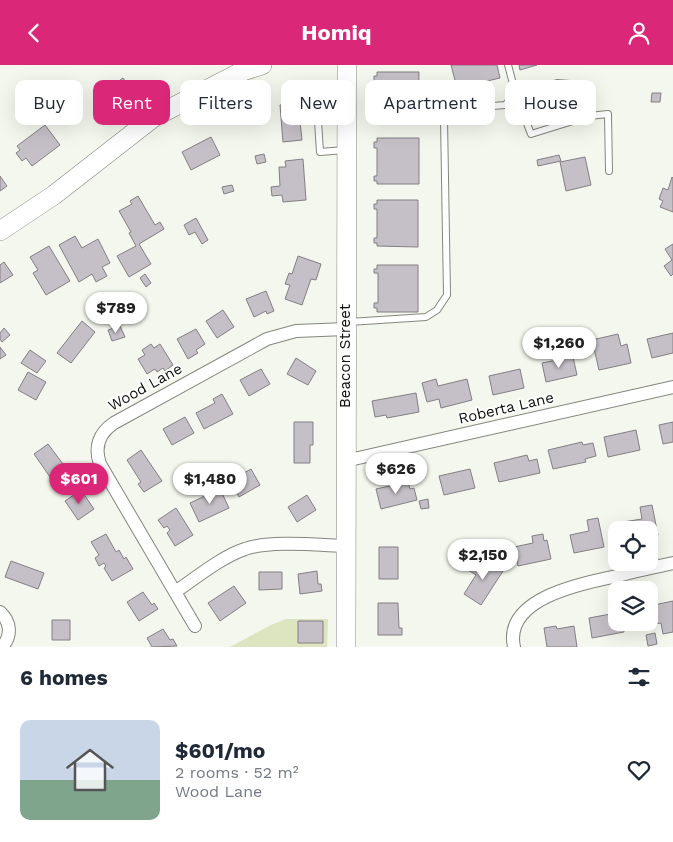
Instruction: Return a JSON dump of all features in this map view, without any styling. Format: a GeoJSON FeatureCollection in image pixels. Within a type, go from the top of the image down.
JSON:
{"type":"FeatureCollection","features":[{"type":"Feature","properties":{"kind":"main road"},"geometry":{"type":"LineString","coordinates":[[0,231],[69,184],[154,117],[243,71],[262,65]]}},
{"type":"Feature","properties":{"kind":"main road","name":"Beacon Street"},"geometry":{"type":"LineString","coordinates":[[346,65],[346,80]]}},
{"type":"Feature","properties":{"kind":"main road","name":"Beacon Street"},"geometry":{"type":"LineString","coordinates":[[346,125],[346,647]]}},
{"type":"Feature","properties":{"kind":"street","name":"Wood Lane"},"geometry":{"type":"LineString","coordinates":[[195,625],[100,464],[97,452],[101,435],[114,423],[267,339],[296,331],[346,326]]}},
{"type":"Feature","properties":{"kind":"street","name":"Roberta Lane"},"geometry":{"type":"LineString","coordinates":[[345,461],[673,387]]}},
{"type":"Feature","properties":{"kind":"street"},"geometry":{"type":"LineString","coordinates":[[175,592],[226,558],[251,547],[270,545],[346,546]]}},
{"type":"Feature","properties":{"kind":"street"},"geometry":{"type":"LineString","coordinates":[[514,647],[512,640],[515,626],[521,614],[550,595],[577,585],[673,563]]}},
{"type":"Feature","properties":{"kind":"street"},"geometry":{"type":"LineString","coordinates":[[0,612],[7,621],[9,631],[7,641],[2,647]]}},
{"type":"Feature","properties":{"kind":"lane"},"geometry":{"type":"LineString","coordinates":[[508,65],[512,80]]}},
{"type":"Feature","properties":{"kind":"lane"},"geometry":{"type":"LineString","coordinates":[[346,326],[426,317],[437,310],[447,295],[444,119],[470,108],[505,105]]}},
{"type":"Feature","properties":{"kind":"lane"},"geometry":{"type":"LineString","coordinates":[[596,115],[608,114],[609,171]]}},
{"type":"Feature","properties":{"kind":"lane"},"geometry":{"type":"LineString","coordinates":[[318,125],[320,151],[346,149]]}},
{"type":"Feature","properties":{"kind":"lane"},"geometry":{"type":"LineString","coordinates":[[528,125],[531,134],[560,125]]}},
{"type":"Feature","properties":{"kind":"green space"},"geometry":{"type":"Polygon","coordinates":[[[286,619],[328,619],[327,647],[230,647],[271,625],[286,619]]]}},
{"type":"Feature","properties":{"kind":"building"},"geometry":{"type":"Polygon","coordinates":[[[451,65],[497,65],[500,78],[491,80],[455,80],[451,65]]]}},
{"type":"Feature","properties":{"kind":"building"},"geometry":{"type":"Polygon","coordinates":[[[519,65],[537,65],[520,70],[519,65]]]}},
{"type":"Feature","properties":{"kind":"building"},"geometry":{"type":"Polygon","coordinates":[[[377,72],[419,72],[419,80],[374,80],[374,76],[377,76],[377,72]]]}},
{"type":"Feature","properties":{"kind":"building"},"geometry":{"type":"Polygon","coordinates":[[[652,93],[661,93],[660,102],[651,102],[652,93]]]}},
{"type":"Feature","properties":{"kind":"building"},"geometry":{"type":"Polygon","coordinates":[[[45,125],[60,145],[32,166],[26,158],[22,161],[16,153],[20,150],[17,146],[45,125]]]}},
{"type":"Feature","properties":{"kind":"building"},"geometry":{"type":"Polygon","coordinates":[[[282,125],[300,125],[302,140],[283,142],[282,125]]]}},
{"type":"Feature","properties":{"kind":"building"},"geometry":{"type":"Polygon","coordinates":[[[211,137],[220,155],[191,170],[182,152],[211,137]]]}},
{"type":"Feature","properties":{"kind":"building"},"geometry":{"type":"Polygon","coordinates":[[[377,138],[419,138],[419,184],[377,184],[377,181],[374,181],[374,176],[377,176],[377,148],[374,148],[374,142],[377,142],[377,138]]]}},
{"type":"Feature","properties":{"kind":"building"},"geometry":{"type":"Polygon","coordinates":[[[264,154],[266,162],[257,164],[255,156],[264,154]]]}},
{"type":"Feature","properties":{"kind":"building"},"geometry":{"type":"Polygon","coordinates":[[[559,155],[561,161],[538,166],[537,160],[559,155]]]}},
{"type":"Feature","properties":{"kind":"building"},"geometry":{"type":"Polygon","coordinates":[[[585,157],[591,185],[566,191],[560,162],[585,157]]]}},
{"type":"Feature","properties":{"kind":"building"},"geometry":{"type":"Polygon","coordinates":[[[303,159],[306,200],[283,202],[282,195],[272,196],[271,187],[280,186],[279,167],[286,167],[285,161],[303,159]]]}},
{"type":"Feature","properties":{"kind":"building"},"geometry":{"type":"Polygon","coordinates":[[[0,176],[7,186],[0,191],[0,176]]]}},
{"type":"Feature","properties":{"kind":"building"},"geometry":{"type":"Polygon","coordinates":[[[672,177],[673,212],[660,207],[663,201],[659,199],[663,188],[668,190],[672,177]]]}},
{"type":"Feature","properties":{"kind":"building"},"geometry":{"type":"Polygon","coordinates":[[[232,185],[234,191],[224,194],[222,187],[232,185]]]}},
{"type":"Feature","properties":{"kind":"building"},"geometry":{"type":"Polygon","coordinates":[[[138,196],[155,225],[160,222],[164,229],[139,244],[151,264],[129,277],[117,256],[136,246],[129,233],[131,232],[119,211],[132,204],[130,201],[138,196]]]}},
{"type":"Feature","properties":{"kind":"building"},"geometry":{"type":"Polygon","coordinates":[[[377,200],[418,200],[418,247],[377,246],[377,243],[374,243],[374,238],[377,238],[377,209],[374,209],[374,204],[377,204],[377,200]]]}},
{"type":"Feature","properties":{"kind":"building"},"geometry":{"type":"Polygon","coordinates":[[[196,218],[208,240],[202,244],[195,232],[189,235],[184,225],[196,218]]]}},
{"type":"Feature","properties":{"kind":"building"},"geometry":{"type":"Polygon","coordinates":[[[75,236],[82,248],[98,239],[110,263],[102,267],[107,276],[96,282],[92,274],[79,282],[59,245],[75,236]]]}},
{"type":"Feature","properties":{"kind":"building"},"geometry":{"type":"Polygon","coordinates":[[[673,244],[673,274],[671,276],[664,266],[672,260],[665,249],[673,244]]]}},
{"type":"Feature","properties":{"kind":"building"},"geometry":{"type":"Polygon","coordinates":[[[49,246],[70,281],[46,295],[33,273],[38,270],[30,257],[49,246]]]}},
{"type":"Feature","properties":{"kind":"building"},"geometry":{"type":"Polygon","coordinates":[[[298,256],[321,264],[316,280],[311,279],[302,305],[285,299],[290,285],[285,284],[289,273],[292,274],[298,256]]]}},
{"type":"Feature","properties":{"kind":"building"},"geometry":{"type":"Polygon","coordinates":[[[4,262],[13,275],[0,283],[0,265],[4,262]]]}},
{"type":"Feature","properties":{"kind":"building"},"geometry":{"type":"Polygon","coordinates":[[[377,265],[418,265],[418,312],[377,312],[377,308],[374,308],[374,303],[378,303],[378,273],[374,273],[374,269],[377,269],[377,265]]]}},
{"type":"Feature","properties":{"kind":"building"},"geometry":{"type":"Polygon","coordinates":[[[145,274],[151,283],[146,287],[140,278],[145,274]]]}},
{"type":"Feature","properties":{"kind":"building"},"geometry":{"type":"Polygon","coordinates":[[[266,291],[274,311],[267,314],[266,311],[254,317],[246,299],[266,291]]]}},
{"type":"Feature","properties":{"kind":"building"},"geometry":{"type":"Polygon","coordinates":[[[223,310],[234,327],[217,338],[206,321],[223,310]]]}},
{"type":"Feature","properties":{"kind":"building"},"geometry":{"type":"Polygon","coordinates":[[[82,321],[95,332],[71,363],[57,353],[82,321]]]}},
{"type":"Feature","properties":{"kind":"building"},"geometry":{"type":"Polygon","coordinates":[[[120,326],[125,337],[112,341],[108,330],[120,326]]]}},
{"type":"Feature","properties":{"kind":"building"},"geometry":{"type":"Polygon","coordinates":[[[4,328],[10,335],[2,342],[0,333],[4,328]]]}},
{"type":"Feature","properties":{"kind":"building"},"geometry":{"type":"Polygon","coordinates":[[[196,329],[205,344],[196,350],[198,353],[188,359],[177,339],[196,329]]]}},
{"type":"Feature","properties":{"kind":"building"},"geometry":{"type":"Polygon","coordinates":[[[673,333],[673,353],[652,358],[647,339],[673,333]]]}},
{"type":"Feature","properties":{"kind":"building"},"geometry":{"type":"Polygon","coordinates":[[[618,334],[621,346],[627,344],[631,363],[599,370],[592,340],[618,334]]]}},
{"type":"Feature","properties":{"kind":"building"},"geometry":{"type":"Polygon","coordinates":[[[151,344],[154,348],[160,344],[173,365],[165,371],[163,368],[157,372],[155,369],[147,374],[138,359],[145,355],[142,350],[151,344]]]}},
{"type":"Feature","properties":{"kind":"building"},"geometry":{"type":"Polygon","coordinates":[[[0,347],[6,355],[0,359],[0,347]]]}},
{"type":"Feature","properties":{"kind":"building"},"geometry":{"type":"Polygon","coordinates":[[[30,350],[46,361],[37,373],[21,363],[30,350]]]}},
{"type":"Feature","properties":{"kind":"building"},"geometry":{"type":"Polygon","coordinates":[[[573,357],[577,375],[546,382],[542,363],[573,357]]]}},
{"type":"Feature","properties":{"kind":"building"},"geometry":{"type":"Polygon","coordinates":[[[296,358],[316,371],[308,385],[287,374],[296,358]]]}},
{"type":"Feature","properties":{"kind":"building"},"geometry":{"type":"Polygon","coordinates":[[[261,369],[270,384],[249,396],[240,380],[261,369]]]}},
{"type":"Feature","properties":{"kind":"building"},"geometry":{"type":"Polygon","coordinates":[[[520,369],[524,388],[493,395],[489,376],[520,369]]]}},
{"type":"Feature","properties":{"kind":"building"},"geometry":{"type":"Polygon","coordinates":[[[28,372],[46,382],[36,400],[18,390],[28,372]]]}},
{"type":"Feature","properties":{"kind":"building"},"geometry":{"type":"Polygon","coordinates":[[[436,379],[438,386],[467,379],[472,400],[441,408],[439,399],[427,402],[422,383],[436,379]]]}},
{"type":"Feature","properties":{"kind":"building"},"geometry":{"type":"Polygon","coordinates":[[[416,393],[419,412],[387,418],[386,415],[375,417],[372,401],[416,393]]]}},
{"type":"Feature","properties":{"kind":"building"},"geometry":{"type":"Polygon","coordinates":[[[222,394],[233,414],[204,429],[196,413],[215,403],[213,399],[222,394]]]}},
{"type":"Feature","properties":{"kind":"building"},"geometry":{"type":"Polygon","coordinates":[[[185,417],[194,433],[172,445],[163,429],[185,417]]]}},
{"type":"Feature","properties":{"kind":"building"},"geometry":{"type":"Polygon","coordinates":[[[294,422],[313,422],[313,445],[310,445],[310,463],[294,463],[294,422]]]}},
{"type":"Feature","properties":{"kind":"building"},"geometry":{"type":"Polygon","coordinates":[[[673,422],[673,442],[663,444],[659,425],[673,422]]]}},
{"type":"Feature","properties":{"kind":"building"},"geometry":{"type":"Polygon","coordinates":[[[636,430],[640,450],[608,457],[604,437],[636,430]]]}},
{"type":"Feature","properties":{"kind":"building"},"geometry":{"type":"Polygon","coordinates":[[[582,442],[583,445],[593,443],[596,456],[585,459],[586,462],[553,469],[548,450],[582,442]]]}},
{"type":"Feature","properties":{"kind":"building"},"geometry":{"type":"Polygon","coordinates":[[[48,444],[72,476],[57,487],[34,454],[48,444]]]}},
{"type":"Feature","properties":{"kind":"building"},"geometry":{"type":"Polygon","coordinates":[[[141,450],[162,481],[144,492],[138,484],[141,482],[127,460],[141,450]]]}},
{"type":"Feature","properties":{"kind":"building"},"geometry":{"type":"Polygon","coordinates":[[[527,455],[529,461],[537,459],[540,473],[499,482],[494,463],[527,455]]]}},
{"type":"Feature","properties":{"kind":"building"},"geometry":{"type":"Polygon","coordinates":[[[251,469],[260,485],[239,497],[230,481],[251,469]]]}},
{"type":"Feature","properties":{"kind":"building"},"geometry":{"type":"Polygon","coordinates":[[[470,469],[475,488],[444,495],[439,476],[470,469]]]}},
{"type":"Feature","properties":{"kind":"building"},"geometry":{"type":"Polygon","coordinates":[[[408,482],[410,489],[414,488],[417,500],[381,509],[376,489],[408,482]]]}},
{"type":"Feature","properties":{"kind":"building"},"geometry":{"type":"Polygon","coordinates":[[[220,489],[229,508],[199,522],[190,503],[220,489]]]}},
{"type":"Feature","properties":{"kind":"building"},"geometry":{"type":"Polygon","coordinates":[[[81,490],[94,509],[78,520],[65,501],[81,490]]]}},
{"type":"Feature","properties":{"kind":"building"},"geometry":{"type":"Polygon","coordinates":[[[307,495],[316,510],[297,522],[288,507],[307,495]]]}},
{"type":"Feature","properties":{"kind":"building"},"geometry":{"type":"Polygon","coordinates":[[[428,499],[429,508],[421,509],[419,501],[428,499]]]}},
{"type":"Feature","properties":{"kind":"building"},"geometry":{"type":"Polygon","coordinates":[[[652,505],[655,521],[629,521],[642,519],[640,507],[652,505]]]}},
{"type":"Feature","properties":{"kind":"building"},"geometry":{"type":"Polygon","coordinates":[[[176,508],[193,535],[175,546],[167,533],[170,530],[167,526],[164,528],[158,520],[176,508]]]}},
{"type":"Feature","properties":{"kind":"building"},"geometry":{"type":"Polygon","coordinates":[[[598,518],[604,547],[574,553],[570,535],[589,531],[587,520],[598,518]]]}},
{"type":"Feature","properties":{"kind":"building"},"geometry":{"type":"Polygon","coordinates":[[[106,534],[116,552],[119,550],[124,559],[126,557],[133,569],[112,581],[104,568],[106,566],[104,563],[99,566],[95,558],[99,555],[91,542],[106,534]]]}},
{"type":"Feature","properties":{"kind":"building"},"geometry":{"type":"Polygon","coordinates":[[[543,534],[544,541],[547,540],[551,559],[518,566],[514,547],[533,543],[532,536],[543,534]]]}},
{"type":"Feature","properties":{"kind":"building"},"geometry":{"type":"Polygon","coordinates":[[[379,547],[398,547],[398,579],[379,579],[379,547]]]}},
{"type":"Feature","properties":{"kind":"building"},"geometry":{"type":"Polygon","coordinates":[[[486,560],[503,571],[481,605],[464,594],[476,575],[468,570],[474,561],[482,566],[486,560]]]}},
{"type":"Feature","properties":{"kind":"building"},"geometry":{"type":"Polygon","coordinates":[[[11,561],[44,573],[38,589],[5,577],[11,561]]]}},
{"type":"Feature","properties":{"kind":"building"},"geometry":{"type":"Polygon","coordinates":[[[317,571],[318,584],[321,584],[322,591],[300,594],[298,574],[317,571]]]}},
{"type":"Feature","properties":{"kind":"building"},"geometry":{"type":"Polygon","coordinates":[[[259,572],[282,572],[282,589],[259,590],[259,572]]]}},
{"type":"Feature","properties":{"kind":"building"},"geometry":{"type":"Polygon","coordinates":[[[234,586],[246,603],[220,621],[208,603],[234,586]]]}},
{"type":"Feature","properties":{"kind":"building"},"geometry":{"type":"Polygon","coordinates":[[[143,592],[152,605],[154,603],[158,609],[139,621],[127,602],[143,592]]]}},
{"type":"Feature","properties":{"kind":"building"},"geometry":{"type":"Polygon","coordinates":[[[673,601],[673,632],[663,634],[661,623],[658,624],[658,604],[673,601]]]}},
{"type":"Feature","properties":{"kind":"building"},"geometry":{"type":"Polygon","coordinates":[[[378,603],[398,603],[399,628],[402,628],[402,635],[378,635],[378,603]]]}},
{"type":"Feature","properties":{"kind":"building"},"geometry":{"type":"Polygon","coordinates":[[[608,614],[608,631],[624,632],[592,638],[589,618],[608,614]]]}},
{"type":"Feature","properties":{"kind":"building"},"geometry":{"type":"Polygon","coordinates":[[[52,620],[70,620],[70,640],[52,640],[52,620]]]}},
{"type":"Feature","properties":{"kind":"building"},"geometry":{"type":"Polygon","coordinates":[[[298,621],[323,621],[323,643],[298,643],[298,621]]]}},
{"type":"Feature","properties":{"kind":"building"},"geometry":{"type":"Polygon","coordinates":[[[556,626],[557,629],[574,626],[577,647],[547,647],[544,628],[556,626]]]}},
{"type":"Feature","properties":{"kind":"building"},"geometry":{"type":"Polygon","coordinates":[[[163,629],[170,640],[173,639],[177,646],[152,647],[147,638],[163,629]]]}},
{"type":"Feature","properties":{"kind":"building"},"geometry":{"type":"Polygon","coordinates":[[[655,633],[657,644],[648,646],[646,635],[655,633]]]}}]}
